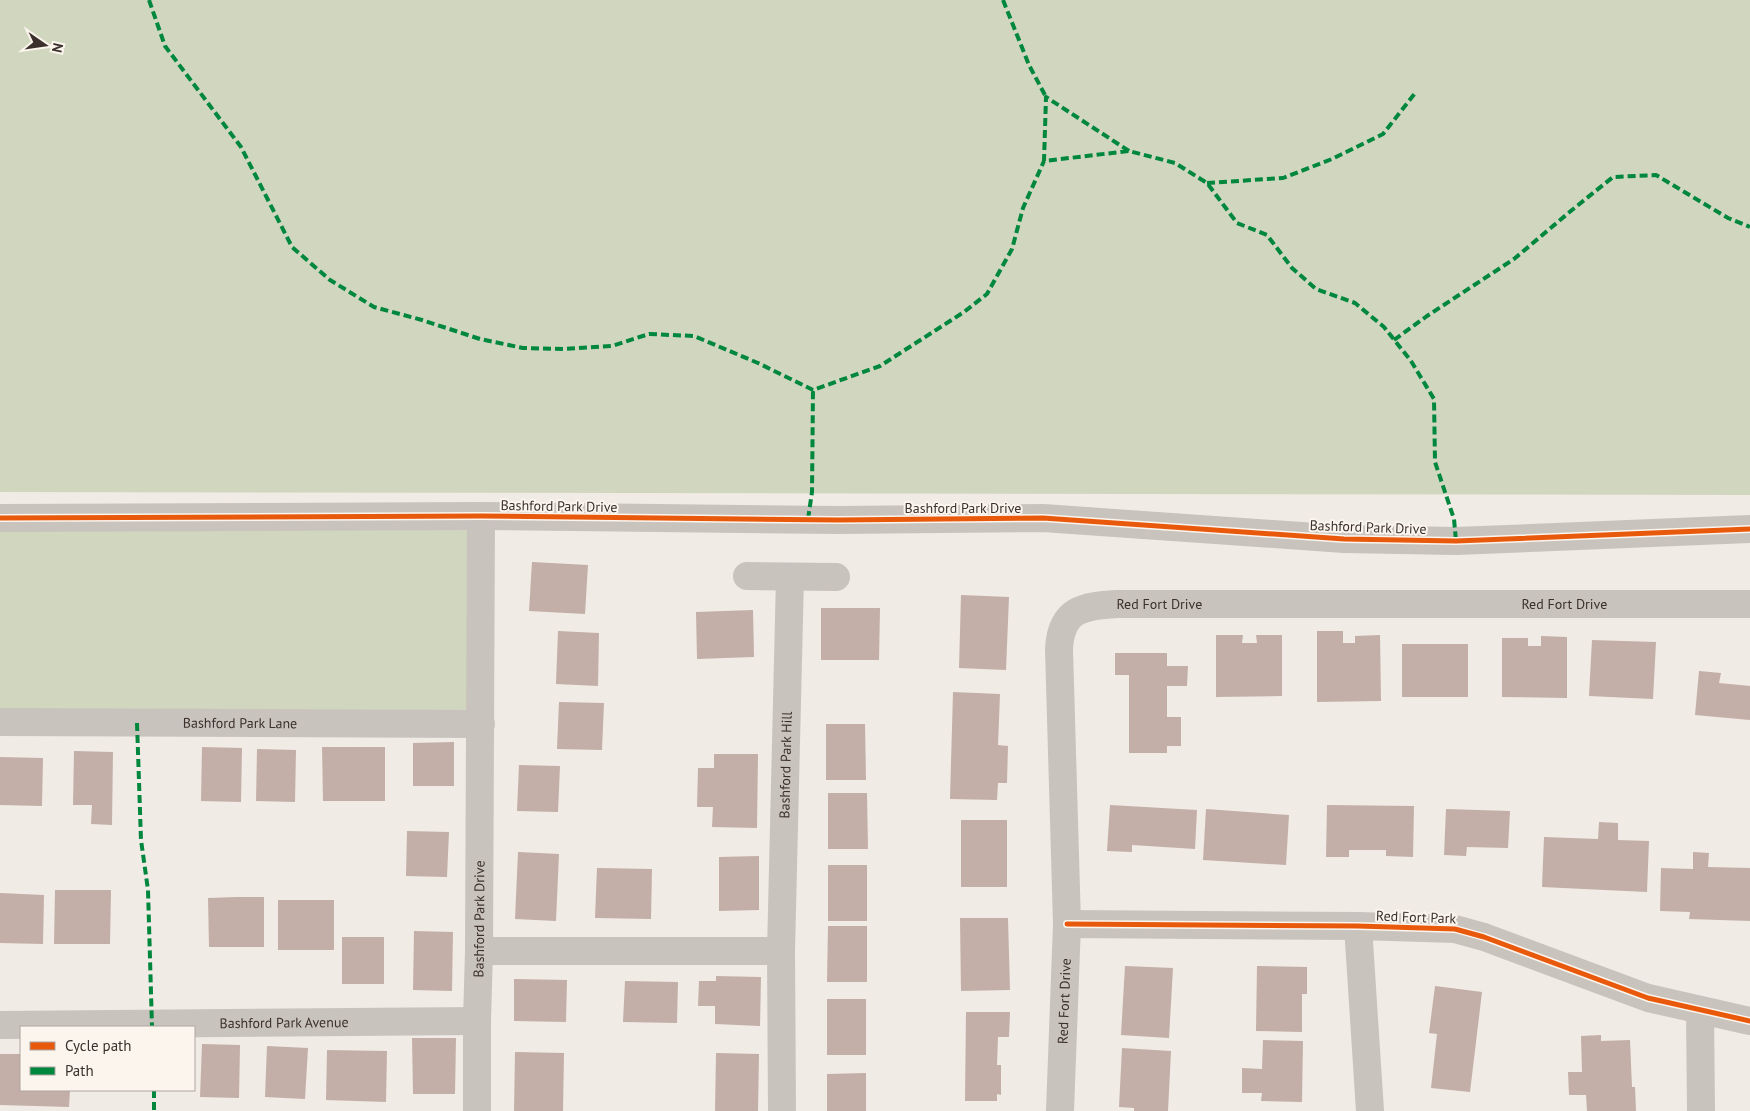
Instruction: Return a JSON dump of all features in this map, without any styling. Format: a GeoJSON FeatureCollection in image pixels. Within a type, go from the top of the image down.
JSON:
{"type":"FeatureCollection","features":[{"type":"Feature","properties":{"kind":"street","name":"Bashford Park Drive"},"geometry":{"type":"LineString","coordinates":[[477,1111],[481,516]]}},
{"type":"Feature","properties":{"kind":"street","name":"Bashford Park Drive"},"geometry":{"type":"LineString","coordinates":[[0,518],[481,516],[838,520],[1044,518],[1344,539],[1456,541],[1750,529]]}},
{"type":"Feature","properties":{"kind":"street"},"geometry":{"type":"LineString","coordinates":[[748,576],[836,577]]}},
{"type":"Feature","properties":{"kind":"street","name":"Bashford Park Hill"},"geometry":{"type":"LineString","coordinates":[[782,1111],[781,951],[790,577]]}},
{"type":"Feature","properties":{"kind":"street","name":"Red Fort Drive"},"geometry":{"type":"LineString","coordinates":[[1060,1111],[1067,924],[1059,649],[1064,623],[1076,610],[1092,605],[1117,604],[1750,604]]}},
{"type":"Feature","properties":{"kind":"street","name":"Bashford Park Lane"},"geometry":{"type":"LineString","coordinates":[[0,722],[481,724]]}},
{"type":"Feature","properties":{"kind":"street","name":"Red Fort Park"},"geometry":{"type":"LineString","coordinates":[[1067,924],[1358,926],[1464,930],[1629,992],[1700,1011],[1750,1021]]}},
{"type":"Feature","properties":{"kind":"street","name":"Red Fort Park"},"geometry":{"type":"LineString","coordinates":[[1358,926],[1370,1111]]}},
{"type":"Feature","properties":{"kind":"street"},"geometry":{"type":"LineString","coordinates":[[479,951],[781,951]]}},
{"type":"Feature","properties":{"kind":"street"},"geometry":{"type":"LineString","coordinates":[[1700,1011],[1701,1111]]}},
{"type":"Feature","properties":{"kind":"street","name":"Bashford Park Avenue"},"geometry":{"type":"LineString","coordinates":[[0,1025],[477,1021]]}},
{"type":"Feature","properties":{"kind":"green space"},"geometry":{"type":"Polygon","coordinates":[[[0,0],[1750,0],[1750,495],[0,492],[0,0]]]}},
{"type":"Feature","properties":{"kind":"green space"},"geometry":{"type":"Polygon","coordinates":[[[481,516],[481,724],[0,722],[0,517],[481,516]]]}},
{"type":"Feature","properties":{"kind":"building"},"geometry":{"type":"Polygon","coordinates":[[[532,562],[588,565],[585,614],[529,611],[532,562]]]}},
{"type":"Feature","properties":{"kind":"building"},"geometry":{"type":"Polygon","coordinates":[[[961,595],[1009,597],[1006,670],[959,668],[961,595]]]}},
{"type":"Feature","properties":{"kind":"building"},"geometry":{"type":"Polygon","coordinates":[[[821,608],[880,608],[879,660],[821,660],[821,608]]]}},
{"type":"Feature","properties":{"kind":"building"},"geometry":{"type":"Polygon","coordinates":[[[753,610],[754,657],[697,659],[696,612],[753,610]]]}},
{"type":"Feature","properties":{"kind":"building"},"geometry":{"type":"Polygon","coordinates":[[[558,631],[599,633],[598,686],[556,684],[558,631]]]}},
{"type":"Feature","properties":{"kind":"building"},"geometry":{"type":"Polygon","coordinates":[[[1317,631],[1343,631],[1343,643],[1355,643],[1355,636],[1380,635],[1381,701],[1317,702],[1317,631]]]}},
{"type":"Feature","properties":{"kind":"building"},"geometry":{"type":"Polygon","coordinates":[[[1216,635],[1243,635],[1242,643],[1257,643],[1256,635],[1282,635],[1282,696],[1216,697],[1216,635]]]}},
{"type":"Feature","properties":{"kind":"building"},"geometry":{"type":"Polygon","coordinates":[[[1541,636],[1567,637],[1567,698],[1502,697],[1502,638],[1528,638],[1528,646],[1541,646],[1541,636]]]}},
{"type":"Feature","properties":{"kind":"building"},"geometry":{"type":"Polygon","coordinates":[[[1592,640],[1656,642],[1653,699],[1589,696],[1592,640]]]}},
{"type":"Feature","properties":{"kind":"building"},"geometry":{"type":"Polygon","coordinates":[[[1402,644],[1468,644],[1468,697],[1402,697],[1402,644]]]}},
{"type":"Feature","properties":{"kind":"building"},"geometry":{"type":"Polygon","coordinates":[[[1115,653],[1167,653],[1167,666],[1188,666],[1187,686],[1167,686],[1167,717],[1181,717],[1181,746],[1167,746],[1167,753],[1129,753],[1129,675],[1115,675],[1115,653]]]}},
{"type":"Feature","properties":{"kind":"building"},"geometry":{"type":"Polygon","coordinates":[[[1699,671],[1721,673],[1719,683],[1750,686],[1750,720],[1695,715],[1699,671]]]}},
{"type":"Feature","properties":{"kind":"building"},"geometry":{"type":"Polygon","coordinates":[[[953,692],[1000,694],[998,745],[1008,746],[1007,783],[998,783],[997,800],[950,799],[953,692]]]}},
{"type":"Feature","properties":{"kind":"building"},"geometry":{"type":"Polygon","coordinates":[[[559,702],[604,703],[602,750],[557,749],[559,702]]]}},
{"type":"Feature","properties":{"kind":"building"},"geometry":{"type":"Polygon","coordinates":[[[826,724],[865,724],[866,780],[826,780],[826,724]]]}},
{"type":"Feature","properties":{"kind":"building"},"geometry":{"type":"Polygon","coordinates":[[[454,742],[454,786],[413,786],[413,743],[454,742]]]}},
{"type":"Feature","properties":{"kind":"building"},"geometry":{"type":"Polygon","coordinates":[[[202,747],[242,748],[241,802],[201,801],[202,747]]]}},
{"type":"Feature","properties":{"kind":"building"},"geometry":{"type":"Polygon","coordinates":[[[322,747],[385,747],[385,801],[323,801],[322,747]]]}},
{"type":"Feature","properties":{"kind":"building"},"geometry":{"type":"Polygon","coordinates":[[[257,749],[296,750],[295,802],[256,801],[257,749]]]}},
{"type":"Feature","properties":{"kind":"building"},"geometry":{"type":"Polygon","coordinates":[[[74,751],[113,752],[112,825],[91,824],[92,805],[73,805],[74,751]]]}},
{"type":"Feature","properties":{"kind":"building"},"geometry":{"type":"Polygon","coordinates":[[[714,754],[758,754],[757,828],[712,827],[713,807],[697,807],[698,768],[714,768],[714,754]]]}},
{"type":"Feature","properties":{"kind":"building"},"geometry":{"type":"Polygon","coordinates":[[[0,757],[43,758],[42,806],[0,805],[0,757]]]}},
{"type":"Feature","properties":{"kind":"building"},"geometry":{"type":"Polygon","coordinates":[[[519,765],[560,766],[558,812],[517,811],[519,765]]]}},
{"type":"Feature","properties":{"kind":"building"},"geometry":{"type":"Polygon","coordinates":[[[828,793],[867,793],[868,849],[828,849],[828,793]]]}},
{"type":"Feature","properties":{"kind":"building"},"geometry":{"type":"Polygon","coordinates":[[[1110,805],[1197,810],[1195,849],[1132,845],[1132,852],[1107,851],[1110,805]]]}},
{"type":"Feature","properties":{"kind":"building"},"geometry":{"type":"Polygon","coordinates":[[[1327,805],[1414,806],[1413,857],[1386,856],[1386,850],[1349,850],[1349,857],[1326,857],[1327,805]]]}},
{"type":"Feature","properties":{"kind":"building"},"geometry":{"type":"Polygon","coordinates":[[[1206,809],[1289,815],[1286,865],[1203,860],[1206,809]]]}},
{"type":"Feature","properties":{"kind":"building"},"geometry":{"type":"Polygon","coordinates":[[[1446,809],[1510,811],[1508,848],[1467,847],[1466,856],[1444,855],[1446,809]]]}},
{"type":"Feature","properties":{"kind":"building"},"geometry":{"type":"Polygon","coordinates":[[[961,820],[1007,820],[1007,887],[961,887],[961,820]]]}},
{"type":"Feature","properties":{"kind":"building"},"geometry":{"type":"Polygon","coordinates":[[[1599,822],[1618,823],[1618,840],[1649,841],[1647,892],[1542,887],[1544,837],[1598,839],[1599,822]]]}},
{"type":"Feature","properties":{"kind":"building"},"geometry":{"type":"Polygon","coordinates":[[[407,831],[449,832],[447,877],[406,876],[407,831]]]}},
{"type":"Feature","properties":{"kind":"building"},"geometry":{"type":"Polygon","coordinates":[[[518,852],[559,854],[556,921],[515,919],[518,852]]]}},
{"type":"Feature","properties":{"kind":"building"},"geometry":{"type":"Polygon","coordinates":[[[1693,852],[1709,853],[1708,867],[1750,868],[1750,921],[1689,919],[1690,912],[1660,911],[1661,868],[1693,869],[1693,852]]]}},
{"type":"Feature","properties":{"kind":"building"},"geometry":{"type":"Polygon","coordinates":[[[759,856],[759,910],[719,911],[719,857],[759,856]]]}},
{"type":"Feature","properties":{"kind":"building"},"geometry":{"type":"Polygon","coordinates":[[[828,865],[867,865],[867,921],[828,921],[828,865]]]}},
{"type":"Feature","properties":{"kind":"building"},"geometry":{"type":"Polygon","coordinates":[[[597,868],[652,869],[651,919],[595,918],[597,868]]]}},
{"type":"Feature","properties":{"kind":"building"},"geometry":{"type":"Polygon","coordinates":[[[55,890],[111,890],[110,944],[54,944],[55,890]]]}},
{"type":"Feature","properties":{"kind":"building"},"geometry":{"type":"Polygon","coordinates":[[[0,893],[44,895],[43,944],[0,943],[0,893]]]}},
{"type":"Feature","properties":{"kind":"building"},"geometry":{"type":"Polygon","coordinates":[[[264,897],[264,947],[209,947],[208,898],[264,897]]]}},
{"type":"Feature","properties":{"kind":"building"},"geometry":{"type":"Polygon","coordinates":[[[278,900],[334,900],[334,950],[278,950],[278,900]]]}},
{"type":"Feature","properties":{"kind":"building"},"geometry":{"type":"Polygon","coordinates":[[[960,918],[1008,918],[1010,990],[961,991],[960,918]]]}},
{"type":"Feature","properties":{"kind":"building"},"geometry":{"type":"Polygon","coordinates":[[[828,926],[867,926],[867,982],[827,982],[828,926]]]}},
{"type":"Feature","properties":{"kind":"building"},"geometry":{"type":"Polygon","coordinates":[[[414,931],[453,932],[452,991],[413,990],[414,931]]]}},
{"type":"Feature","properties":{"kind":"building"},"geometry":{"type":"Polygon","coordinates":[[[342,937],[384,937],[384,984],[342,984],[342,937]]]}},
{"type":"Feature","properties":{"kind":"building"},"geometry":{"type":"Polygon","coordinates":[[[1125,966],[1173,968],[1169,1038],[1121,1035],[1125,966]]]}},
{"type":"Feature","properties":{"kind":"building"},"geometry":{"type":"Polygon","coordinates":[[[1257,966],[1307,967],[1307,994],[1302,994],[1302,1032],[1256,1031],[1257,966]]]}},
{"type":"Feature","properties":{"kind":"building"},"geometry":{"type":"Polygon","coordinates":[[[716,976],[761,977],[760,1026],[715,1024],[715,1006],[698,1006],[699,981],[716,981],[716,976]]]}},
{"type":"Feature","properties":{"kind":"building"},"geometry":{"type":"Polygon","coordinates":[[[514,979],[567,980],[566,1022],[514,1021],[514,979]]]}},
{"type":"Feature","properties":{"kind":"building"},"geometry":{"type":"Polygon","coordinates":[[[625,981],[678,982],[677,1023],[623,1022],[625,981]]]}},
{"type":"Feature","properties":{"kind":"building"},"geometry":{"type":"Polygon","coordinates":[[[1435,986],[1482,992],[1470,1092],[1431,1088],[1437,1034],[1429,1033],[1435,986]]]}},
{"type":"Feature","properties":{"kind":"building"},"geometry":{"type":"Polygon","coordinates":[[[827,999],[866,999],[866,1055],[827,1055],[827,999]]]}},
{"type":"Feature","properties":{"kind":"building"},"geometry":{"type":"Polygon","coordinates":[[[966,1012],[1010,1012],[1009,1037],[998,1037],[997,1065],[1001,1065],[1001,1095],[997,1094],[997,1101],[965,1101],[966,1012]]]}},
{"type":"Feature","properties":{"kind":"building"},"geometry":{"type":"Polygon","coordinates":[[[1601,1035],[1601,1041],[1630,1040],[1632,1087],[1635,1087],[1636,1111],[1587,1111],[1586,1095],[1569,1095],[1568,1072],[1582,1072],[1581,1036],[1601,1035]]]}},
{"type":"Feature","properties":{"kind":"building"},"geometry":{"type":"Polygon","coordinates":[[[412,1038],[456,1038],[455,1094],[413,1094],[412,1038]]]}},
{"type":"Feature","properties":{"kind":"building"},"geometry":{"type":"Polygon","coordinates":[[[1263,1040],[1303,1041],[1302,1102],[1261,1101],[1262,1093],[1242,1093],[1242,1068],[1262,1069],[1263,1040]]]}},
{"type":"Feature","properties":{"kind":"building"},"geometry":{"type":"Polygon","coordinates":[[[202,1044],[240,1045],[239,1098],[200,1097],[202,1044]]]}},
{"type":"Feature","properties":{"kind":"building"},"geometry":{"type":"Polygon","coordinates":[[[267,1046],[308,1048],[305,1099],[265,1097],[267,1046]]]}},
{"type":"Feature","properties":{"kind":"building"},"geometry":{"type":"Polygon","coordinates":[[[1122,1048],[1171,1051],[1168,1111],[1134,1111],[1134,1108],[1119,1107],[1122,1048]]]}},
{"type":"Feature","properties":{"kind":"building"},"geometry":{"type":"Polygon","coordinates":[[[327,1050],[387,1051],[386,1102],[326,1100],[327,1050]]]}},
{"type":"Feature","properties":{"kind":"building"},"geometry":{"type":"Polygon","coordinates":[[[515,1052],[564,1053],[563,1111],[514,1111],[515,1052]]]}},
{"type":"Feature","properties":{"kind":"building"},"geometry":{"type":"Polygon","coordinates":[[[716,1053],[759,1054],[758,1111],[715,1111],[716,1053]]]}},
{"type":"Feature","properties":{"kind":"building"},"geometry":{"type":"Polygon","coordinates":[[[0,1054],[20,1054],[20,1091],[70,1091],[69,1107],[0,1105],[0,1054]]]}},
{"type":"Feature","properties":{"kind":"building"},"geometry":{"type":"Polygon","coordinates":[[[866,1073],[866,1111],[827,1111],[827,1074],[866,1073]]]}},
{"type":"Feature","properties":{"kind":"marked path"},"geometry":{"type":"LineString","coordinates":[[149,0],[165,46],[241,147],[292,247],[330,280],[374,307],[480,339],[523,348],[564,349],[612,346],[649,334],[694,336],[758,363],[813,390],[880,366],[964,312],[987,294],[1012,249],[1023,208],[1044,161]]}},
{"type":"Feature","properties":{"kind":"marked path"},"geometry":{"type":"LineString","coordinates":[[1003,0],[1029,65],[1046,97]]}},
{"type":"Feature","properties":{"kind":"marked path"},"geometry":{"type":"LineString","coordinates":[[1207,183],[1283,178],[1332,159],[1383,134],[1416,92]]}},
{"type":"Feature","properties":{"kind":"marked path"},"geometry":{"type":"LineString","coordinates":[[1129,151],[1046,97],[1044,161],[1129,151],[1175,163],[1207,183],[1237,223],[1267,235],[1292,268],[1316,289],[1355,303],[1384,327],[1411,361],[1434,399],[1435,462],[1454,519],[1456,541]]}},
{"type":"Feature","properties":{"kind":"marked path"},"geometry":{"type":"LineString","coordinates":[[1394,340],[1514,259],[1613,177],[1656,175],[1728,218],[1750,227]]}},
{"type":"Feature","properties":{"kind":"marked path"},"geometry":{"type":"LineString","coordinates":[[808,519],[812,492],[813,390]]}},
{"type":"Feature","properties":{"kind":"marked path"},"geometry":{"type":"LineString","coordinates":[[137,723],[141,840],[148,890],[152,1026]]}},
{"type":"Feature","properties":{"kind":"marked path"},"geometry":{"type":"LineString","coordinates":[[154,1091],[154,1111]]}},
{"type":"Feature","properties":{"kind":"cycle path"},"geometry":{"type":"LineString","coordinates":[[0,518],[481,516],[838,520],[1043,518],[1344,539],[1456,541],[1750,529]]}},
{"type":"Feature","properties":{"kind":"cycle path"},"geometry":{"type":"LineString","coordinates":[[1067,924],[1358,926],[1455,929],[1484,937],[1648,998],[1750,1021]]}}]}
